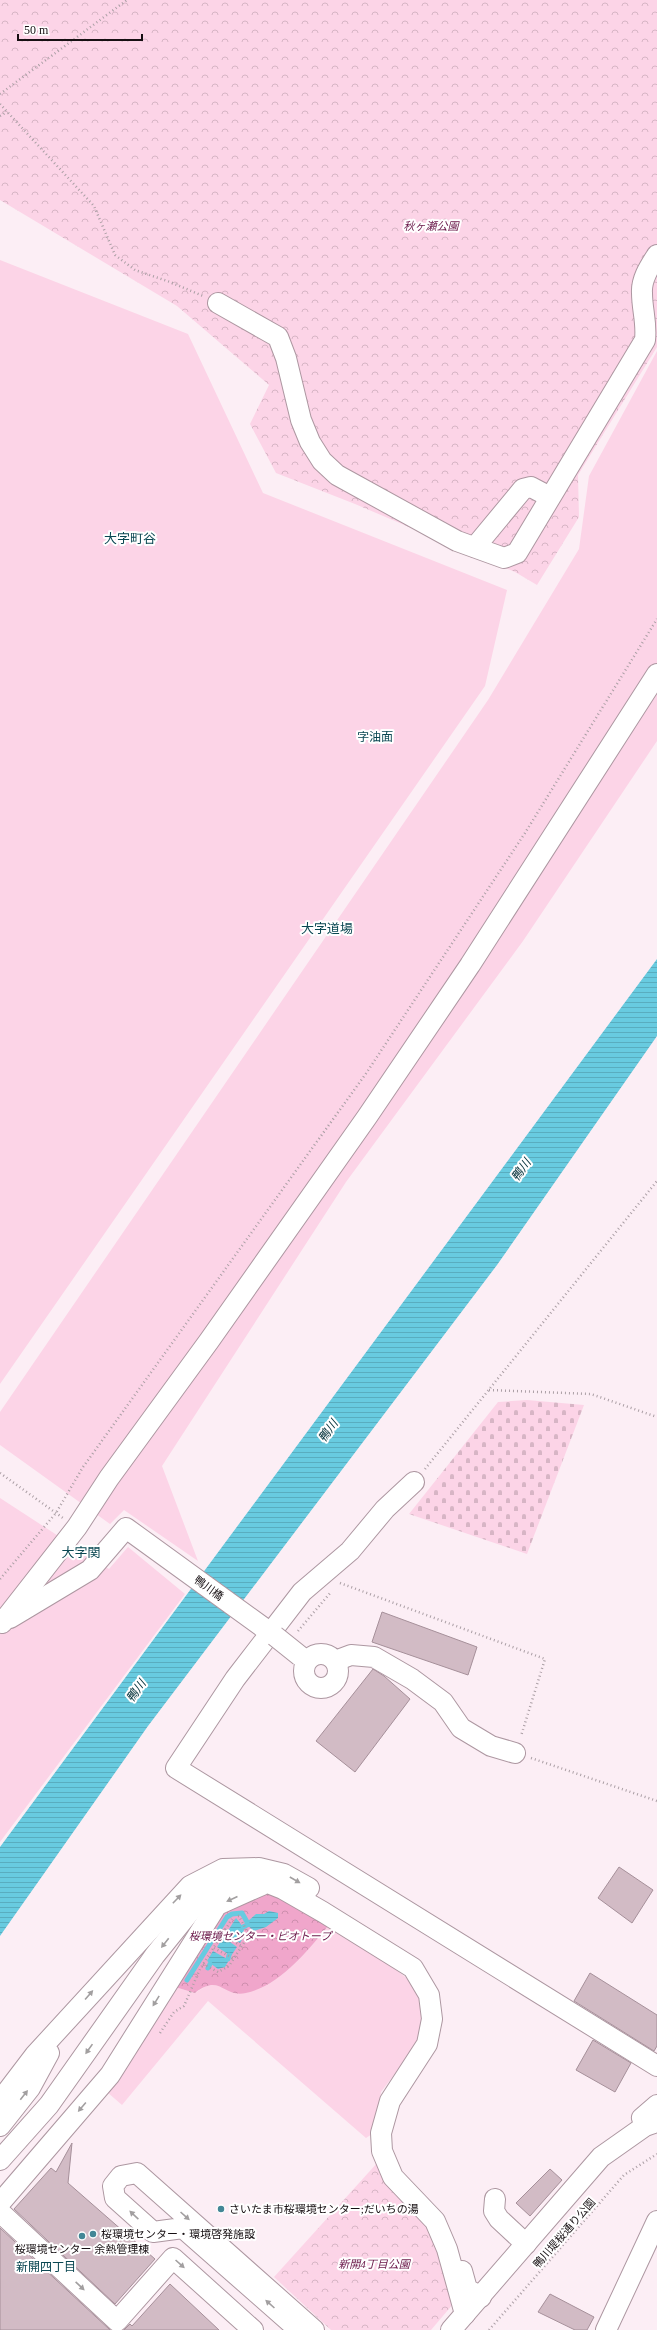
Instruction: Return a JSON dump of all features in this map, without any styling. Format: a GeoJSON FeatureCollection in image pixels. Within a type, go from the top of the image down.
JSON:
{"type":"FeatureCollection","features":[{"type":"Feature","properties":{"kind":"street"},"geometry":{"type":"LineString","coordinates":[[218,303],[278,338],[286,358],[301,420],[310,442],[322,461],[337,475],[457,541],[504,558],[516,553],[645,340],[647,325],[641,292],[646,273],[657,255]]}},
{"type":"Feature","properties":{"kind":"street"},"geometry":{"type":"LineString","coordinates":[[475,547],[523,489],[531,487],[550,497]]}},
{"type":"Feature","properties":{"kind":"street"},"geometry":{"type":"LineString","coordinates":[[1,1624],[76,1527],[109,1478],[210,1341],[380,1098],[470,965],[657,674]]}},
{"type":"Feature","properties":{"kind":"street"},"geometry":{"type":"LineString","coordinates":[[414,1482],[385,1509],[350,1551],[302,1592],[235,1679],[176,1768],[657,2066]]}},
{"type":"Feature","properties":{"kind":"street","name":"鴨川橋"},"geometry":{"type":"LineString","coordinates":[[1,1624],[90,1570],[126,1528],[304,1659]]}},
{"type":"Feature","properties":{"kind":"street"},"geometry":{"type":"LineString","coordinates":[[321,1654],[331,1658],[335,1662],[337,1666],[337,1677],[330,1685],[320,1688],[309,1683],[306,1678],[304,1659],[321,1654]]}},
{"type":"Feature","properties":{"kind":"street"},"geometry":{"type":"LineString","coordinates":[[335,1662],[351,1654],[374,1657],[412,1679],[443,1702],[461,1728],[492,1746],[515,1753]]}},
{"type":"Feature","properties":{"kind":"street"},"geometry":{"type":"LineString","coordinates":[[0,2100],[35,2055],[64,2025],[114,1966],[190,1886],[223,1869],[259,1868],[284,1874],[398,1944],[422,1961],[435,1980],[442,1999],[437,2036],[426,2064],[396,2109],[391,2128],[394,2160],[406,2180],[446,2222],[467,2289],[481,2297]]}},
{"type":"Feature","properties":{"kind":"street"},"geometry":{"type":"LineString","coordinates":[[0,2160],[50,2105],[155,1955],[205,1893],[234,1882],[268,1883],[283,1889],[323,1912],[413,1968],[429,1995],[432,2019],[427,2044],[390,2101],[381,2133],[382,2151],[392,2177],[435,2221],[447,2249],[465,2314]]}},
{"type":"Feature","properties":{"kind":"street"},"geometry":{"type":"LineString","coordinates":[[0,2203],[110,2075],[217,1905],[268,1883]]}},
{"type":"Feature","properties":{"kind":"street"},"geometry":{"type":"LineString","coordinates":[[0,2126],[30,2088],[64,2025]]}},
{"type":"Feature","properties":{"kind":"street"},"geometry":{"type":"LineString","coordinates":[[451,2330],[601,2157],[651,2124],[642,2118],[657,2105]]}},
{"type":"Feature","properties":{"kind":"street"},"geometry":{"type":"LineString","coordinates":[[299,2330],[183,2228],[153,2232],[115,2198],[113,2186],[121,2176],[137,2173],[314,2330]]}},
{"type":"Feature","properties":{"kind":"street"},"geometry":{"type":"LineString","coordinates":[[495,2199],[494,2211],[499,2219],[526,2244]]}},
{"type":"Feature","properties":{"kind":"street"},"geometry":{"type":"LineString","coordinates":[[0,2212],[117,2321],[173,2258],[253,2330]]}},
{"type":"Feature","properties":{"kind":"street"},"geometry":{"type":"LineString","coordinates":[[606,2330],[657,2221]]}},
{"type":"Feature","properties":{"kind":"path"},"geometry":{"type":"LineString","coordinates":[[0,94],[127,0]]}},
{"type":"Feature","properties":{"kind":"path"},"geometry":{"type":"LineString","coordinates":[[0,104],[94,206],[115,255],[135,270],[170,282],[218,303]]}},
{"type":"Feature","properties":{"kind":"path"},"geometry":{"type":"LineString","coordinates":[[0,116],[7,112]]}},
{"type":"Feature","properties":{"kind":"path"},"geometry":{"type":"LineString","coordinates":[[0,1579],[56,1513],[83,1468],[318,1141],[406,1014],[529,826],[657,619]]}},
{"type":"Feature","properties":{"kind":"path"},"geometry":{"type":"LineString","coordinates":[[488,1390],[591,1394],[657,1417]]}},
{"type":"Feature","properties":{"kind":"path"},"geometry":{"type":"LineString","coordinates":[[0,1473],[76,1527]]}},
{"type":"Feature","properties":{"kind":"path"},"geometry":{"type":"LineString","coordinates":[[339,1583],[545,1660],[515,1753],[657,1801]]}},
{"type":"Feature","properties":{"kind":"path"},"geometry":{"type":"LineString","coordinates":[[203,1964],[218,1972],[224,1971],[234,1959],[249,1934],[239,1916],[235,1916],[225,1936],[219,1939]]}},
{"type":"Feature","properties":{"kind":"path"},"geometry":{"type":"LineString","coordinates":[[225,1936],[241,1946]]}},
{"type":"Feature","properties":{"kind":"path"},"geometry":{"type":"LineString","coordinates":[[192,1990],[199,1970],[214,1947],[226,1956],[234,1959]]}},
{"type":"Feature","properties":{"kind":"path","name":"鴨川堤桜通り公園"},"geometry":{"type":"LineString","coordinates":[[489,2330],[624,2175],[657,2154]]}},
{"type":"Feature","properties":{"kind":"green space","name":"秋ヶ瀬公園"},"geometry":{"type":"Polygon","coordinates":[[[0,0],[657,0],[657,347],[578,475],[579,517],[537,585],[515,572],[355,504],[276,473],[250,424],[269,385],[177,306],[0,200],[0,0]]]}},
{"type":"Feature","properties":{"kind":"green space"},"geometry":{"type":"Polygon","coordinates":[[[0,260],[188,334],[263,493],[507,590],[485,686],[0,1384],[0,260]]]}},
{"type":"Feature","properties":{"kind":"green space"},"geometry":{"type":"Polygon","coordinates":[[[657,351],[657,741],[523,941],[346,1182],[162,1466],[198,1561],[124,1510],[110,1524],[0,1445],[0,1412],[488,700],[579,549],[589,476],[657,351]]]}},
{"type":"Feature","properties":{"kind":"green space"},"geometry":{"type":"Polygon","coordinates":[[[527,1400],[584,1405],[527,1554],[409,1514],[498,1402],[527,1400]]]}},
{"type":"Feature","properties":{"kind":"green space"},"geometry":{"type":"Polygon","coordinates":[[[0,1498],[109,1569],[128,1547],[185,1594],[0,1842],[0,1498]]]}},
{"type":"Feature","properties":{"kind":"green space","name":"桜環境センター・ビオトープ"},"geometry":{"type":"Polygon","coordinates":[[[249,1892],[273,1893],[328,1926],[292,1966],[270,1983],[258,1989],[238,1994],[221,1987],[211,1985],[204,1987],[195,1993],[175,1987],[225,1908],[249,1892]]]}},
{"type":"Feature","properties":{"kind":"green space"},"geometry":{"type":"Polygon","coordinates":[[[328,1926],[391,1966],[417,1986],[426,2004],[424,2035],[381,2092],[375,2132],[366,2138],[208,2001],[122,2105],[107,2092],[175,1987],[195,1993],[206,1986],[214,1984],[246,1993],[260,1987],[292,1966],[328,1926]]]}},
{"type":"Feature","properties":{"kind":"green space","name":"新開4丁目公園"},"geometry":{"type":"Polygon","coordinates":[[[378,2162],[439,2237],[454,2303],[431,2330],[331,2330],[274,2277],[378,2162]]]}},
{"type":"Feature","properties":{"kind":"water","name":"鴨川"},"geometry":{"type":"Polygon","coordinates":[[[657,959],[657,1036],[497,1265],[148,1726],[0,1936],[0,1847],[657,959]]]}},
{"type":"Feature","properties":{"kind":"water"},"geometry":{"type":"Polygon","coordinates":[[[269,1911],[278,1913],[278,1918],[266,1927],[254,1931],[247,1925],[247,1922],[256,1914],[264,1914],[269,1911]]]}},
{"type":"Feature","properties":{"kind":"water"},"geometry":{"type":"Polygon","coordinates":[[[236,1918],[244,1930],[240,1943],[226,1934],[236,1918]]]}},
{"type":"Feature","properties":{"kind":"water"},"geometry":{"type":"Polygon","coordinates":[[[223,1937],[237,1947],[231,1956],[217,1947],[223,1937]]]}},
{"type":"Feature","properties":{"kind":"water"},"geometry":{"type":"Polygon","coordinates":[[[213,1951],[229,1960],[225,1967],[218,1969],[207,1961],[213,1951]]]}},
{"type":"Feature","properties":{"kind":"building"},"geometry":{"type":"Polygon","coordinates":[[[382,1612],[477,1647],[468,1675],[372,1642],[382,1612]]]}},
{"type":"Feature","properties":{"kind":"building"},"geometry":{"type":"Polygon","coordinates":[[[373,1669],[384,1676],[410,1699],[355,1772],[316,1741],[373,1669]]]}},
{"type":"Feature","properties":{"kind":"building"},"geometry":{"type":"Polygon","coordinates":[[[619,1867],[653,1890],[632,1923],[598,1898],[619,1867]]]}},
{"type":"Feature","properties":{"kind":"building"},"geometry":{"type":"Polygon","coordinates":[[[590,1973],[657,2015],[657,2046],[654,2051],[574,2001],[590,1973]]]}},
{"type":"Feature","properties":{"kind":"building"},"geometry":{"type":"Polygon","coordinates":[[[593,2040],[631,2063],[615,2092],[576,2070],[593,2040]]]}},
{"type":"Feature","properties":{"kind":"building","name":"桜環境センター 余熱管理棟"},"geometry":{"type":"Polygon","coordinates":[[[72,2143],[68,2183],[155,2259],[115,2304],[14,2209],[51,2168],[56,2172],[72,2143]]]}},
{"type":"Feature","properties":{"kind":"building"},"geometry":{"type":"Polygon","coordinates":[[[550,2169],[562,2180],[530,2216],[516,2203],[550,2169]]]}},
{"type":"Feature","properties":{"kind":"building"},"geometry":{"type":"Polygon","coordinates":[[[0,2228],[109,2329],[110,2330],[0,2330],[0,2228]]]}},
{"type":"Feature","properties":{"kind":"building"},"geometry":{"type":"Polygon","coordinates":[[[170,2284],[219,2330],[124,2330],[130,2324],[132,2326],[170,2284]]]}},
{"type":"Feature","properties":{"kind":"building"},"geometry":{"type":"Polygon","coordinates":[[[550,2294],[594,2317],[587,2330],[575,2330],[538,2312],[550,2294]]]}},
{"type":"Feature","properties":{"kind":"waterway"},"geometry":{"type":"LineString","coordinates":[[187,1980],[227,1917],[232,1914],[242,1913],[247,1922]]}},
{"type":"Feature","properties":{"kind":"waterway"},"geometry":{"type":"LineString","coordinates":[[243,1927],[247,1925]]}},
{"type":"Feature","properties":{"kind":"waterway"},"geometry":{"type":"LineString","coordinates":[[225,1938],[228,1935]]}},
{"type":"Feature","properties":{"kind":"waterway"},"geometry":{"type":"LineString","coordinates":[[228,1959],[229,1955]]}},
{"type":"Feature","properties":{"kind":"waterway"},"geometry":{"type":"LineString","coordinates":[[208,1968],[210,1964]]}},
{"type":"Feature","properties":{"kind":"place","name":"さいたま市桜環境センター;だいちの湯"},"geometry":{"type":"Point","coordinates":[221,2209]}},
{"type":"Feature","properties":{"kind":"place","name":"桜環境センター・環境啓発施設"},"geometry":{"type":"Point","coordinates":[93,2234]}},
{"type":"Feature","properties":{"kind":"place","name":"桜環境センター 余熱管理棟"},"geometry":{"type":"Point","coordinates":[82,2236]}},
{"type":"Feature","properties":{"kind":"district","name":"大字町谷"},"geometry":{"type":"Point","coordinates":[130,538]}},
{"type":"Feature","properties":{"kind":"district","name":"字油面"},"geometry":{"type":"Point","coordinates":[375,737]}},
{"type":"Feature","properties":{"kind":"district","name":"大字道場"},"geometry":{"type":"Point","coordinates":[327,928]}},
{"type":"Feature","properties":{"kind":"district","name":"大字関"},"geometry":{"type":"Point","coordinates":[81,1552]}},
{"type":"Feature","properties":{"kind":"district","name":"新開四丁目"},"geometry":{"type":"Point","coordinates":[46,2267]}}]}
